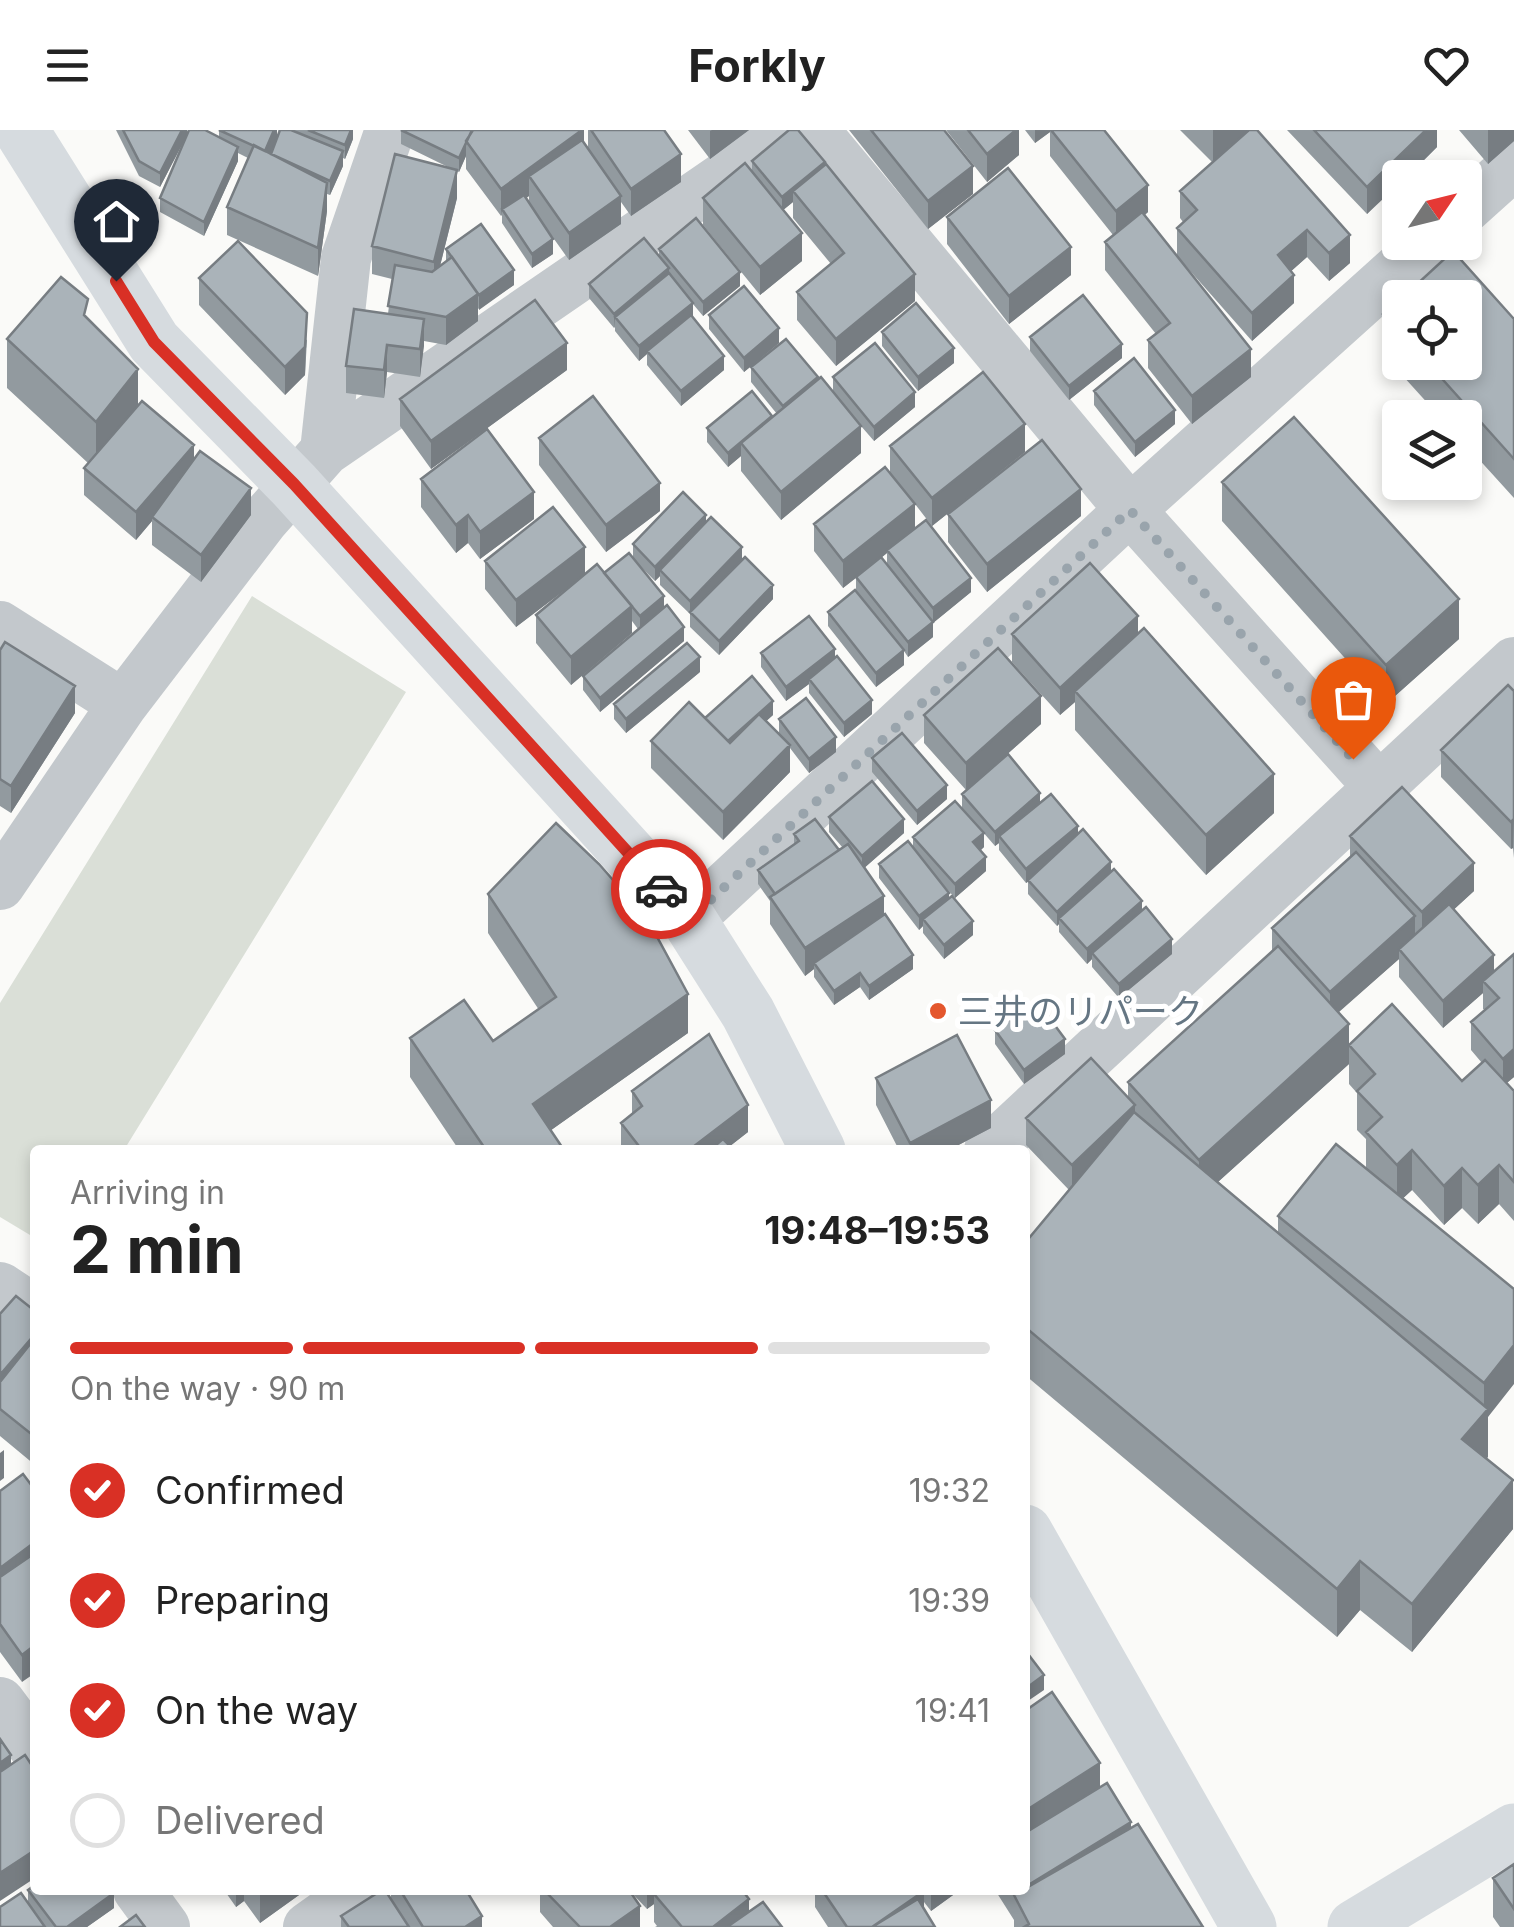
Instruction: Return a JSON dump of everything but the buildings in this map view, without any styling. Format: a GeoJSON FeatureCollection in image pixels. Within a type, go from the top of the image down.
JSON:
{"type":"FeatureCollection","features":[{"type":"Feature","properties":{"kind":"street"},"geometry":{"type":"LineString","coordinates":[[21,130],[154,342],[309,468],[689,920],[748,1013],[815,1145]]}},
{"type":"Feature","properties":{"kind":"street"},"geometry":{"type":"LineString","coordinates":[[309,468],[346,258],[390,130]]}},
{"type":"Feature","properties":{"kind":"street"},"geometry":{"type":"LineString","coordinates":[[0,885],[123,704],[309,468],[786,130]]}},
{"type":"Feature","properties":{"kind":"street"},"geometry":{"type":"LineString","coordinates":[[814,130],[1130,510],[1378,786]]}},
{"type":"Feature","properties":{"kind":"street"},"geometry":{"type":"LineString","coordinates":[[1482,195],[1514,166]]}},
{"type":"Feature","properties":{"kind":"street"},"geometry":{"type":"LineString","coordinates":[[689,920],[1130,510],[1408,260]]}},
{"type":"Feature","properties":{"kind":"street"},"geometry":{"type":"LineString","coordinates":[[0,626],[123,704]]}},
{"type":"Feature","properties":{"kind":"street"},"geometry":{"type":"LineString","coordinates":[[995,1145],[1514,662]]}},
{"type":"Feature","properties":{"kind":"street"},"geometry":{"type":"LineString","coordinates":[[0,1287],[30,1307]]}},
{"type":"Feature","properties":{"kind":"street"},"geometry":{"type":"LineString","coordinates":[[1030,1541],[1249,1927]]}},
{"type":"Feature","properties":{"kind":"street"},"geometry":{"type":"LineString","coordinates":[[0,1702],[30,1743]]}},
{"type":"Feature","properties":{"kind":"street"},"geometry":{"type":"LineString","coordinates":[[1356,1927],[1514,1831]]}},
{"type":"Feature","properties":{"kind":"street"},"geometry":{"type":"LineString","coordinates":[[142,1895],[165,1927]]}},
{"type":"Feature","properties":{"kind":"street"},"geometry":{"type":"LineString","coordinates":[[308,1927],[353,1895]]}},
{"type":"Feature","properties":{"kind":"shaded area"},"geometry":{"type":"Polygon","coordinates":[[[252,596],[406,692],[127,1145],[30,1145],[30,1235],[0,1217],[0,1003],[252,596]]]}},
{"type":"Feature","properties":{"kind":"way so far"},"geometry":{"type":"LineString","coordinates":[[661,889],[689,920],[1130,510],[1353,759]]}},
{"type":"Feature","properties":{"kind":"place","name":"三井のリパーク"},"geometry":{"type":"Point","coordinates":[938,1011]}},
{"type":"Feature","properties":{"kind":"route"},"geometry":{"type":"LineString","coordinates":[[116,281],[154,342],[294,484],[661,889]]}}]}
